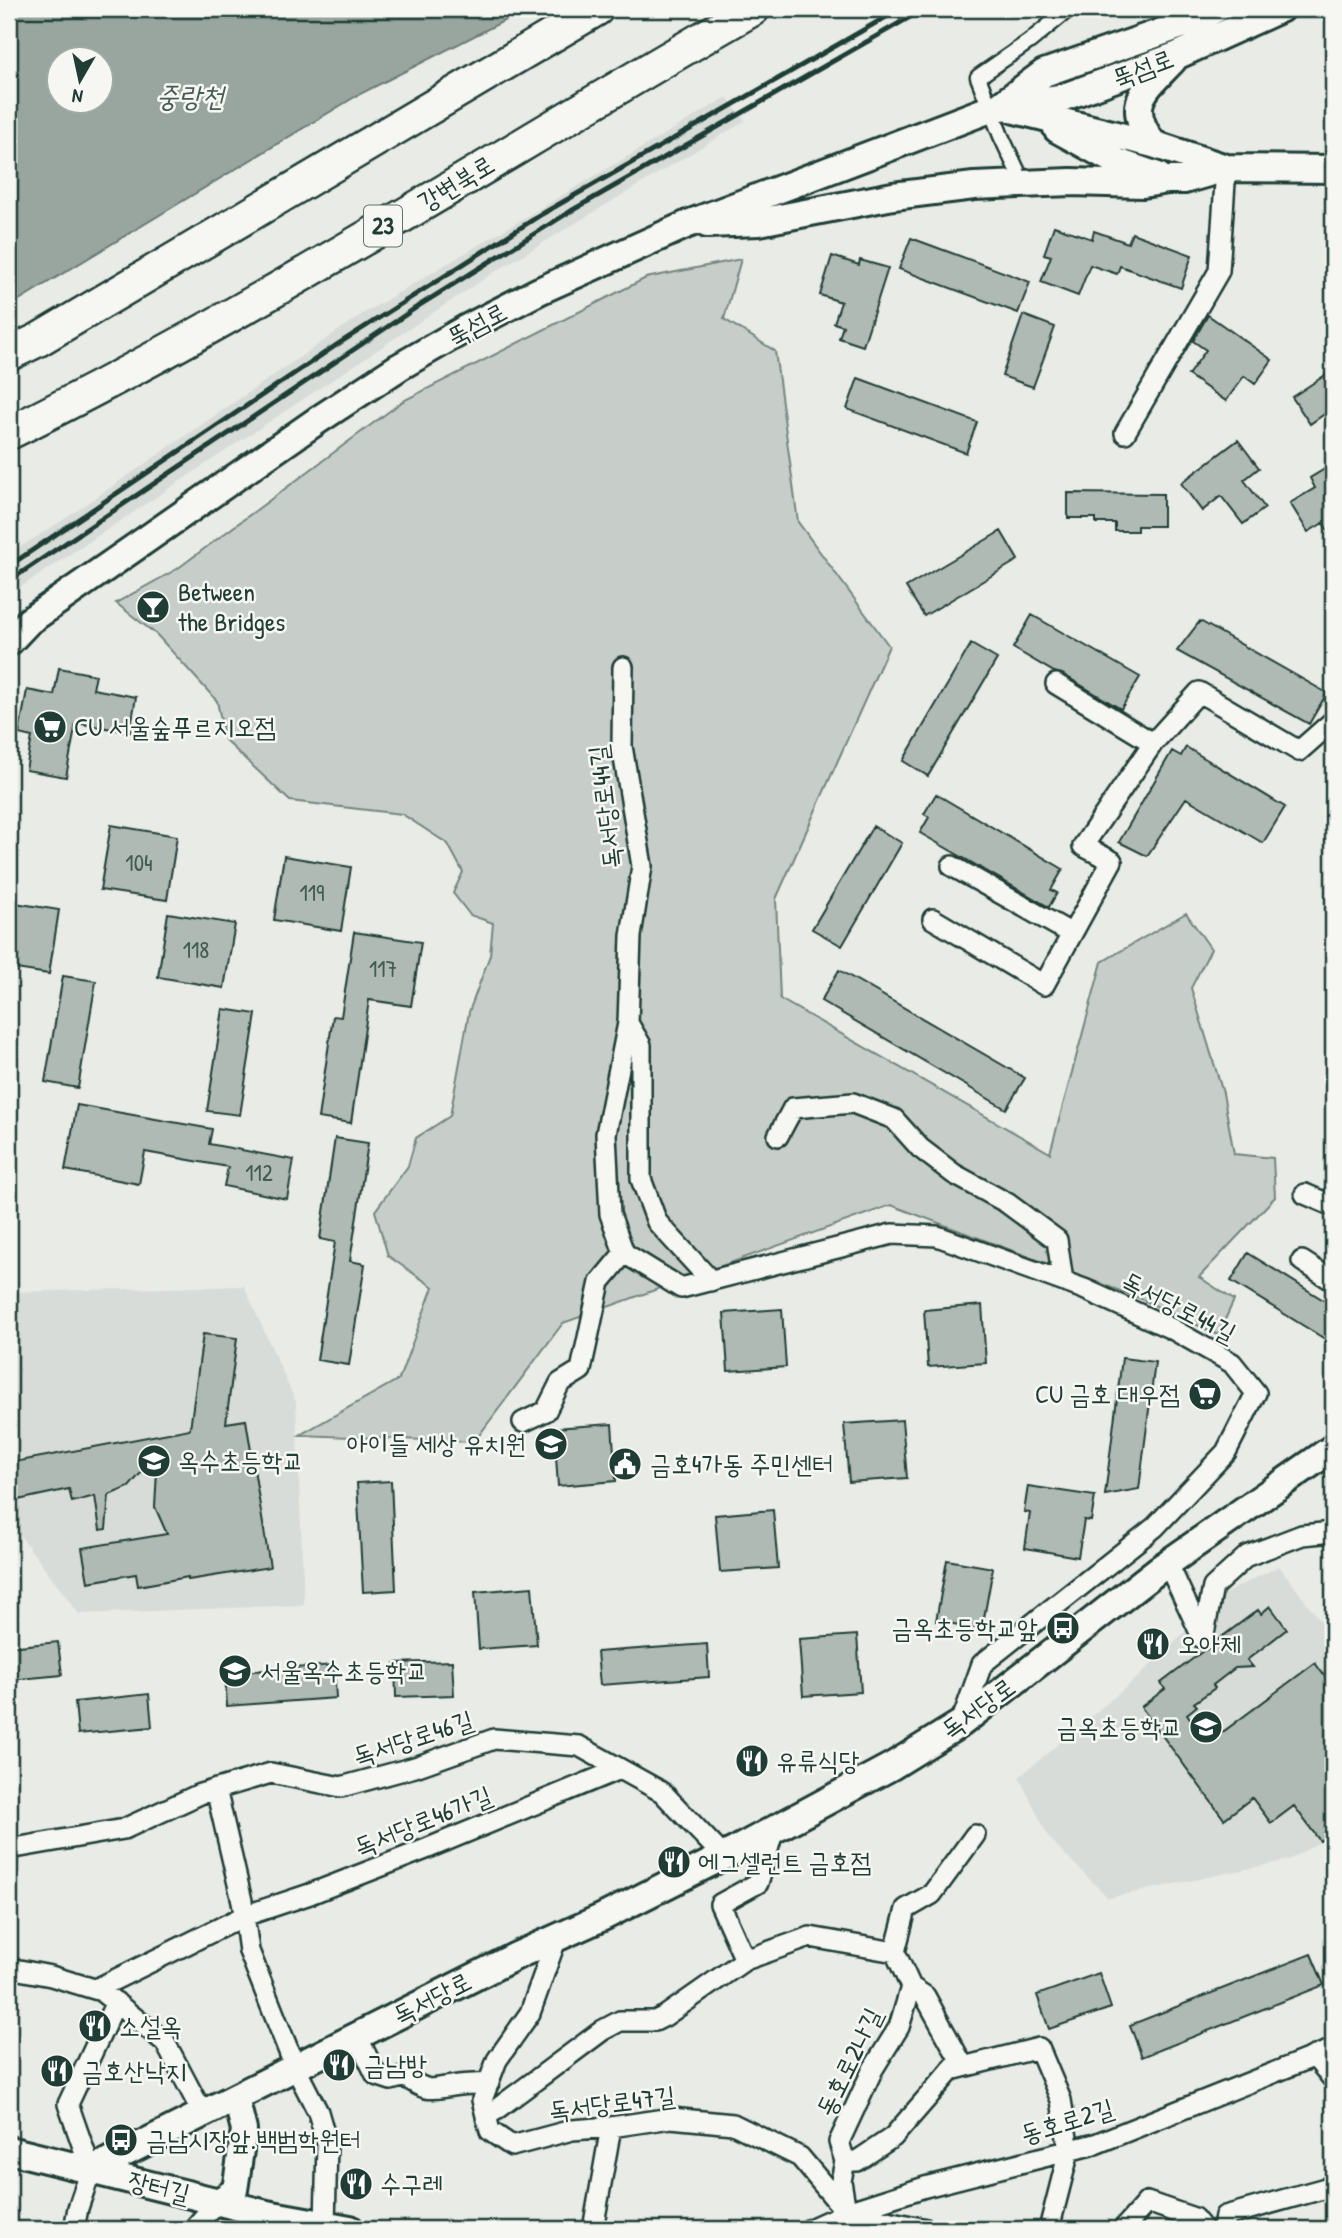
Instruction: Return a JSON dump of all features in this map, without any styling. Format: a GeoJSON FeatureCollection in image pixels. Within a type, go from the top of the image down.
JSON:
{"type":"FeatureCollection","features":[{"type":"Feature","properties":{"kind":"highway"},"geometry":{"type":"LineString","coordinates":[[9,354],[38,340],[597,9]]}},
{"type":"Feature","properties":{"kind":"highway","name":"강변북로"},"geometry":{"type":"LineString","coordinates":[[9,433],[107,384],[244,308],[752,9]]}},
{"type":"Feature","properties":{"kind":"main road","name":"뚝섬로"},"geometry":{"type":"LineString","coordinates":[[995,108],[1044,73],[1193,21],[1216,9]]}},
{"type":"Feature","properties":{"kind":"main road","name":"뚝섬로"},"geometry":{"type":"LineString","coordinates":[[9,642],[19,626],[307,427],[399,367],[538,291],[688,224],[995,108],[1064,97],[1176,56],[1280,9]]}},
{"type":"Feature","properties":{"kind":"main road"},"geometry":{"type":"LineString","coordinates":[[1153,144],[1142,129],[1138,117],[1139,104],[1145,89],[1176,56]]}},
{"type":"Feature","properties":{"kind":"main road"},"geometry":{"type":"LineString","coordinates":[[995,108],[1153,144],[1226,168]]}},
{"type":"Feature","properties":{"kind":"main road"},"geometry":{"type":"LineString","coordinates":[[995,108],[1040,120],[1117,162],[1168,180]]}},
{"type":"Feature","properties":{"kind":"main road"},"geometry":{"type":"LineString","coordinates":[[688,224],[759,222],[893,196],[974,186],[1143,184],[1184,180],[1226,168],[1333,169]]}},
{"type":"Feature","properties":{"kind":"main road"},"geometry":{"type":"LineString","coordinates":[[9,660],[19,626]]}},
{"type":"Feature","properties":{"kind":"main road","name":"독서당로"},"geometry":{"type":"LineString","coordinates":[[91,2170],[516,1956],[603,1917],[892,1766],[960,1724],[1168,1564],[1333,1448]]}},
{"type":"Feature","properties":{"kind":"main road"},"geometry":{"type":"LineString","coordinates":[[9,2150],[91,2170]]}},
{"type":"Feature","properties":{"kind":"main road","name":"장터길"},"geometry":{"type":"LineString","coordinates":[[91,2170],[218,2202],[338,2227]]}},
{"type":"Feature","properties":{"kind":"street"},"geometry":{"type":"LineString","coordinates":[[1019,184],[1017,170],[995,108],[978,77],[1030,41],[1069,9]]}},
{"type":"Feature","properties":{"kind":"street"},"geometry":{"type":"LineString","coordinates":[[1125,433],[1219,271],[1226,168]]}},
{"type":"Feature","properties":{"kind":"street","name":"독서당로44길"},"geometry":{"type":"LineString","coordinates":[[623,667],[622,746],[642,866],[631,936],[628,1023],[606,1134],[610,1214],[624,1253],[681,1288],[892,1234],[937,1236],[1063,1281],[1172,1329],[1232,1363],[1256,1393],[1226,1452],[1155,1527],[982,1664],[960,1724]]}},
{"type":"Feature","properties":{"kind":"street"},"geometry":{"type":"LineString","coordinates":[[1056,684],[1153,743]]}},
{"type":"Feature","properties":{"kind":"street"},"geometry":{"type":"LineString","coordinates":[[933,919],[1044,985],[1112,861],[1083,846],[1153,743],[1199,692],[1298,751],[1333,721]]}},
{"type":"Feature","properties":{"kind":"street"},"geometry":{"type":"LineString","coordinates":[[952,866],[1072,934]]}},
{"type":"Feature","properties":{"kind":"street","name":"독서당로44길"},"geometry":{"type":"LineString","coordinates":[[628,1023],[641,1045],[641,1179],[657,1222],[711,1281]]}},
{"type":"Feature","properties":{"kind":"street"},"geometry":{"type":"LineString","coordinates":[[778,1136],[793,1108],[853,1103],[894,1119],[920,1147],[954,1174],[1007,1203],[1057,1240],[1063,1281]]}},
{"type":"Feature","properties":{"kind":"street"},"geometry":{"type":"LineString","coordinates":[[1305,1194],[1333,1206]]}},
{"type":"Feature","properties":{"kind":"street"},"geometry":{"type":"LineString","coordinates":[[523,1422],[546,1412],[560,1383],[581,1370],[600,1282],[624,1253]]}},
{"type":"Feature","properties":{"kind":"street"},"geometry":{"type":"LineString","coordinates":[[1302,1261],[1333,1281]]}},
{"type":"Feature","properties":{"kind":"street"},"geometry":{"type":"LineString","coordinates":[[1168,1564],[1203,1639],[1213,1587],[1247,1556],[1302,1535],[1333,1532]]}},
{"type":"Feature","properties":{"kind":"street","name":"독서당로46길"},"geometry":{"type":"LineString","coordinates":[[9,1849],[124,1829],[201,1794],[271,1773],[341,1787],[415,1767],[494,1739],[579,1746],[663,1792],[723,1856]]}},
{"type":"Feature","properties":{"kind":"street","name":"독서당로46가길"},"geometry":{"type":"LineString","coordinates":[[96,1989],[244,1916],[413,1854],[620,1769]]}},
{"type":"Feature","properties":{"kind":"street"},"geometry":{"type":"LineString","coordinates":[[216,1789],[244,1916],[248,1951],[295,2067],[318,2112],[327,2143],[338,2227]]}},
{"type":"Feature","properties":{"kind":"street"},"geometry":{"type":"LineString","coordinates":[[745,1961],[720,1905],[758,1883],[774,1829]]}},
{"type":"Feature","properties":{"kind":"street"},"geometry":{"type":"LineString","coordinates":[[557,1937],[530,2013],[497,2060],[482,2100],[486,2117],[603,2030],[620,2021],[655,2021],[745,1961],[810,1937],[895,1952],[906,1909],[932,1894],[975,1835]]}},
{"type":"Feature","properties":{"kind":"street","name":"동호로2나길"},"geometry":{"type":"LineString","coordinates":[[895,1952],[911,1987],[925,1996],[960,2060],[951,2070]]}},
{"type":"Feature","properties":{"kind":"street"},"geometry":{"type":"LineString","coordinates":[[9,1968],[96,1989],[116,2002],[165,2042],[203,2114]]}},
{"type":"Feature","properties":{"kind":"street","name":"동호로2나길"},"geometry":{"type":"LineString","coordinates":[[846,2212],[841,2181],[845,2161],[839,2142],[873,2069],[899,2027],[911,1987]]}},
{"type":"Feature","properties":{"kind":"street"},"geometry":{"type":"LineString","coordinates":[[74,2229],[91,2170],[68,2104],[116,2002]]}},
{"type":"Feature","properties":{"kind":"street"},"geometry":{"type":"LineString","coordinates":[[357,2036],[376,2075],[391,2080],[405,2076],[417,2085],[435,2091],[457,2085],[488,2083]]}},
{"type":"Feature","properties":{"kind":"street"},"geometry":{"type":"LineString","coordinates":[[845,2161],[857,2161],[893,2137],[951,2070],[1039,2048],[1061,2100],[1069,2151],[1049,2229]]}},
{"type":"Feature","properties":{"kind":"street","name":"동호로2길"},"geometry":{"type":"LineString","coordinates":[[810,2229],[846,2212],[925,2187],[1095,2144],[1333,2049]]}},
{"type":"Feature","properties":{"kind":"street"},"geometry":{"type":"LineString","coordinates":[[1314,2056],[1333,2079]]}},
{"type":"Feature","properties":{"kind":"street"},"geometry":{"type":"LineString","coordinates":[[196,2229],[218,2202],[235,2190],[244,2130],[236,2098]]}},
{"type":"Feature","properties":{"kind":"street","name":"독서당로47길"},"geometry":{"type":"LineString","coordinates":[[486,2117],[489,2131],[512,2146],[572,2130],[671,2118],[733,2124],[800,2157],[846,2212]]}},
{"type":"Feature","properties":{"kind":"street"},"geometry":{"type":"LineString","coordinates":[[593,2229],[611,2127]]}},
{"type":"Feature","properties":{"kind":"street"},"geometry":{"type":"LineString","coordinates":[[1223,2229],[1225,2216],[1333,2186]]}},
{"type":"Feature","properties":{"kind":"street"},"geometry":{"type":"LineString","coordinates":[[1123,2229],[1147,2202],[1194,2218],[1203,2229]]}},
{"type":"Feature","properties":{"kind":"street"},"geometry":{"type":"LineString","coordinates":[[846,2212],[926,2229]]}},
{"type":"Feature","properties":{"kind":"shaded area"},"geometry":{"type":"Polygon","coordinates":[[[727,97],[745,121],[493,273],[9,595],[9,554],[66,518],[361,315],[727,97]]]}},
{"type":"Feature","properties":{"kind":"shaded area"},"geometry":{"type":"Polygon","coordinates":[[[741,259],[724,319],[775,351],[798,522],[889,646],[776,899],[780,999],[1050,1153],[1102,962],[1186,913],[1211,949],[1191,988],[1223,1093],[1234,1154],[1273,1158],[1275,1197],[1199,1277],[1234,1300],[1218,1335],[1139,1298],[891,1205],[563,1323],[474,1442],[300,1435],[399,1379],[433,1287],[388,1256],[375,1211],[408,1166],[416,1138],[450,1116],[469,1012],[490,955],[493,923],[470,915],[453,893],[463,872],[448,844],[402,814],[290,801],[225,740],[217,701],[157,635],[116,603],[177,569],[403,401],[646,278],[741,259]]]}},
{"type":"Feature","properties":{"kind":"shaded area","name":"옥수초등학교"},"geometry":{"type":"Polygon","coordinates":[[[244,1286],[296,1402],[304,1605],[79,1614],[9,1521],[9,1292],[244,1286]]]}},
{"type":"Feature","properties":{"kind":"shaded area","name":"금옥초등학교"},"geometry":{"type":"Polygon","coordinates":[[[1279,1566],[1333,1637],[1333,1834],[1289,1860],[1108,1898],[1049,1838],[1019,1777],[1138,1677],[1224,1594],[1279,1566]]]}},
{"type":"Feature","properties":{"kind":"water","name":"중랑천"},"geometry":{"type":"Polygon","coordinates":[[[9,9],[527,9],[358,95],[9,306],[9,9]]]}},
{"type":"Feature","properties":{"kind":"building"},"geometry":{"type":"Polygon","coordinates":[[[1054,226],[1092,239],[1094,231],[1128,243],[1132,233],[1192,255],[1181,288],[1120,266],[1117,274],[1090,265],[1078,296],[1041,282],[1051,256],[1044,254],[1054,226]]]}},
{"type":"Feature","properties":{"kind":"building"},"geometry":{"type":"Polygon","coordinates":[[[911,238],[1030,282],[1018,313],[899,269],[911,238]]]}},
{"type":"Feature","properties":{"kind":"building"},"geometry":{"type":"Polygon","coordinates":[[[832,256],[859,265],[860,260],[888,268],[863,346],[839,338],[843,326],[834,323],[841,302],[820,295],[832,256]]]}},
{"type":"Feature","properties":{"kind":"building"},"geometry":{"type":"Polygon","coordinates":[[[1023,315],[1055,327],[1033,387],[1002,376],[1023,315]]]}},
{"type":"Feature","properties":{"kind":"building"},"geometry":{"type":"Polygon","coordinates":[[[1208,315],[1272,360],[1255,384],[1244,376],[1226,401],[1188,375],[1206,350],[1193,341],[1208,315]]]}},
{"type":"Feature","properties":{"kind":"building"},"geometry":{"type":"Polygon","coordinates":[[[1333,370],[1333,408],[1310,424],[1292,397],[1333,370]]]}},
{"type":"Feature","properties":{"kind":"building"},"geometry":{"type":"Polygon","coordinates":[[[858,378],[977,422],[966,453],[847,409],[858,378]]]}},
{"type":"Feature","properties":{"kind":"building"},"geometry":{"type":"Polygon","coordinates":[[[1238,440],[1259,468],[1244,480],[1265,508],[1243,524],[1221,496],[1202,511],[1181,483],[1238,440]]]}},
{"type":"Feature","properties":{"kind":"building"},"geometry":{"type":"Polygon","coordinates":[[[1333,464],[1333,538],[1323,523],[1308,532],[1290,503],[1315,488],[1310,478],[1333,464]]]}},
{"type":"Feature","properties":{"kind":"building"},"geometry":{"type":"Polygon","coordinates":[[[1068,493],[1163,494],[1163,526],[1137,526],[1137,531],[1115,531],[1115,523],[1096,523],[1096,518],[1068,518],[1068,493]]]}},
{"type":"Feature","properties":{"kind":"building"},"geometry":{"type":"Polygon","coordinates":[[[1001,531],[1018,560],[924,616],[906,587],[1001,531]]]}},
{"type":"Feature","properties":{"kind":"building"},"geometry":{"type":"Polygon","coordinates":[[[1032,615],[1140,677],[1121,709],[1013,648],[1032,615]]]}},
{"type":"Feature","properties":{"kind":"building"},"geometry":{"type":"Polygon","coordinates":[[[1200,621],[1327,693],[1309,724],[1177,651],[1200,621]]]}},
{"type":"Feature","properties":{"kind":"building"},"geometry":{"type":"Polygon","coordinates":[[[971,644],[997,659],[928,776],[903,761],[971,644]]]}},
{"type":"Feature","properties":{"kind":"building"},"geometry":{"type":"Polygon","coordinates":[[[59,668],[96,675],[93,689],[136,697],[130,732],[76,723],[66,777],[26,770],[32,737],[19,734],[27,690],[54,695],[59,668]]]}},
{"type":"Feature","properties":{"kind":"building"},"geometry":{"type":"Polygon","coordinates":[[[1186,747],[1285,807],[1263,843],[1186,798],[1147,856],[1119,842],[1172,751],[1181,756],[1186,747]]]}},
{"type":"Feature","properties":{"kind":"building"},"geometry":{"type":"Polygon","coordinates":[[[936,794],[1063,869],[1051,890],[1057,893],[1049,907],[920,833],[929,817],[924,814],[936,794]]]}},
{"type":"Feature","properties":{"kind":"building"},"geometry":{"type":"Polygon","coordinates":[[[111,825],[177,836],[167,900],[100,890],[111,825]]]}},
{"type":"Feature","properties":{"kind":"building"},"geometry":{"type":"Polygon","coordinates":[[[873,826],[902,843],[842,946],[812,929],[873,826]]]}},
{"type":"Feature","properties":{"kind":"building"},"geometry":{"type":"Polygon","coordinates":[[[284,856],[351,867],[341,931],[274,920],[284,856]]]}},
{"type":"Feature","properties":{"kind":"building"},"geometry":{"type":"Polygon","coordinates":[[[9,902],[59,910],[49,974],[9,968],[9,902]]]}},
{"type":"Feature","properties":{"kind":"building"},"geometry":{"type":"Polygon","coordinates":[[[168,913],[235,924],[224,988],[158,977],[168,913]]]}},
{"type":"Feature","properties":{"kind":"building"},"geometry":{"type":"Polygon","coordinates":[[[354,932],[421,942],[411,1006],[369,1000],[351,1123],[318,1118],[333,1016],[341,1017],[354,932]]]}},
{"type":"Feature","properties":{"kind":"building"},"geometry":{"type":"Polygon","coordinates":[[[839,970],[1025,1078],[1006,1109],[821,1001],[839,970]]]}},
{"type":"Feature","properties":{"kind":"building"},"geometry":{"type":"Polygon","coordinates":[[[63,976],[96,981],[78,1088],[45,1082],[63,976]]]}},
{"type":"Feature","properties":{"kind":"building"},"geometry":{"type":"Polygon","coordinates":[[[223,1009],[256,1014],[240,1115],[207,1111],[223,1009]]]}},
{"type":"Feature","properties":{"kind":"building"},"geometry":{"type":"Polygon","coordinates":[[[77,1105],[212,1129],[209,1144],[294,1160],[287,1199],[224,1186],[228,1167],[145,1152],[139,1184],[65,1170],[77,1105]]]}},
{"type":"Feature","properties":{"kind":"building"},"geometry":{"type":"Polygon","coordinates":[[[335,1138],[368,1143],[350,1261],[365,1264],[349,1365],[317,1360],[335,1242],[320,1239],[335,1138]]]}},
{"type":"Feature","properties":{"kind":"building"},"geometry":{"type":"Polygon","coordinates":[[[1248,1253],[1333,1306],[1333,1344],[1231,1281],[1248,1253]]]}},
{"type":"Feature","properties":{"kind":"building"},"geometry":{"type":"Polygon","coordinates":[[[982,1305],[986,1363],[928,1367],[924,1310],[982,1305]]]}},
{"type":"Feature","properties":{"kind":"building"},"geometry":{"type":"Polygon","coordinates":[[[782,1309],[786,1367],[728,1371],[724,1313],[782,1309]]]}},
{"type":"Feature","properties":{"kind":"building"},"geometry":{"type":"Polygon","coordinates":[[[203,1334],[237,1338],[226,1423],[246,1420],[270,1567],[138,1586],[136,1574],[88,1582],[82,1548],[167,1534],[155,1507],[158,1453],[129,1487],[109,1495],[106,1529],[100,1530],[95,1496],[72,1502],[69,1489],[9,1502],[9,1463],[190,1429],[203,1334]]]}},
{"type":"Feature","properties":{"kind":"building"},"geometry":{"type":"Polygon","coordinates":[[[1122,1358],[1155,1362],[1139,1489],[1105,1495],[1122,1358]]]}},
{"type":"Feature","properties":{"kind":"building"},"geometry":{"type":"Polygon","coordinates":[[[902,1420],[907,1478],[849,1482],[844,1424],[902,1420]]]}},
{"type":"Feature","properties":{"kind":"building"},"geometry":{"type":"Polygon","coordinates":[[[612,1424],[616,1481],[558,1486],[554,1428],[612,1424]]]}},
{"type":"Feature","properties":{"kind":"building"},"geometry":{"type":"Polygon","coordinates":[[[391,1481],[396,1590],[363,1592],[357,1483],[391,1481]]]}},
{"type":"Feature","properties":{"kind":"building"},"geometry":{"type":"Polygon","coordinates":[[[1028,1486],[1095,1496],[1091,1521],[1084,1520],[1078,1557],[1025,1548],[1030,1513],[1024,1512],[1028,1486]]]}},
{"type":"Feature","properties":{"kind":"building"},"geometry":{"type":"Polygon","coordinates":[[[773,1510],[778,1568],[720,1572],[715,1515],[773,1510]]]}},
{"type":"Feature","properties":{"kind":"building"},"geometry":{"type":"Polygon","coordinates":[[[947,1560],[993,1568],[982,1629],[936,1621],[947,1560]]]}},
{"type":"Feature","properties":{"kind":"building"},"geometry":{"type":"Polygon","coordinates":[[[532,1587],[537,1645],[479,1649],[475,1592],[532,1587]]]}},
{"type":"Feature","properties":{"kind":"building"},"geometry":{"type":"Polygon","coordinates":[[[1270,1606],[1287,1629],[1247,1660],[1253,1667],[1235,1668],[1213,1685],[1215,1688],[1194,1703],[1197,1706],[1187,1714],[1208,1743],[1315,1663],[1333,1688],[1333,1831],[1320,1841],[1294,1806],[1271,1823],[1252,1798],[1224,1819],[1141,1707],[1165,1689],[1161,1683],[1258,1610],[1261,1614],[1270,1606]]]}},
{"type":"Feature","properties":{"kind":"building"},"geometry":{"type":"Polygon","coordinates":[[[857,1635],[861,1692],[803,1696],[799,1639],[857,1635]]]}},
{"type":"Feature","properties":{"kind":"building"},"geometry":{"type":"Polygon","coordinates":[[[58,1642],[62,1675],[9,1680],[9,1647],[58,1642]]]}},
{"type":"Feature","properties":{"kind":"building"},"geometry":{"type":"Polygon","coordinates":[[[707,1644],[709,1677],[600,1685],[597,1652],[707,1644]]]}},
{"type":"Feature","properties":{"kind":"building"},"geometry":{"type":"Polygon","coordinates":[[[452,1661],[454,1695],[396,1697],[395,1663],[452,1661]]]}},
{"type":"Feature","properties":{"kind":"building"},"geometry":{"type":"Polygon","coordinates":[[[334,1665],[336,1698],[227,1706],[225,1673],[334,1665]]]}},
{"type":"Feature","properties":{"kind":"building"},"geometry":{"type":"Polygon","coordinates":[[[149,1694],[152,1727],[78,1734],[75,1702],[149,1694]]]}},
{"type":"Feature","properties":{"kind":"building"},"geometry":{"type":"Polygon","coordinates":[[[1311,1954],[1324,1985],[1142,2057],[1130,2025],[1311,1954]]]}},
{"type":"Feature","properties":{"kind":"building"},"geometry":{"type":"Polygon","coordinates":[[[1099,1973],[1111,2008],[1049,2029],[1037,1995],[1099,1973]]]}},
{"type":"Feature","properties":{"kind":"railway"},"geometry":{"type":"LineString","coordinates":[[9,566],[338,344],[542,214],[900,9]]}},
{"type":"Feature","properties":{"kind":"railway"},"geometry":{"type":"LineString","coordinates":[[9,581],[420,305],[571,211],[924,9]]}},
{"type":"Feature","properties":{"kind":"place","name":"Between the Bridges"},"geometry":{"type":"Point","coordinates":[153,607]}},
{"type":"Feature","properties":{"kind":"place","name":"CU 서울숲푸르지오점"},"geometry":{"type":"Point","coordinates":[50,727]}},
{"type":"Feature","properties":{"kind":"place","name":"CU 금호 대우점"},"geometry":{"type":"Point","coordinates":[1205,1394]}},
{"type":"Feature","properties":{"kind":"place","name":"아이들 세상 유치원"},"geometry":{"type":"Point","coordinates":[551,1444]}},
{"type":"Feature","properties":{"kind":"place","name":"옥수초등학교"},"geometry":{"type":"Point","coordinates":[154,1461]}},
{"type":"Feature","properties":{"kind":"place","name":"금호4가동 주민센터"},"geometry":{"type":"Point","coordinates":[625,1464]}},
{"type":"Feature","properties":{"kind":"place","name":"금옥초등학교앞"},"geometry":{"type":"Point","coordinates":[1063,1628]}},
{"type":"Feature","properties":{"kind":"place","name":"오아제"},"geometry":{"type":"Point","coordinates":[1153,1644]}},
{"type":"Feature","properties":{"kind":"place","name":"서울옥수초등학교"},"geometry":{"type":"Point","coordinates":[235,1671]}},
{"type":"Feature","properties":{"kind":"place","name":"금옥초등학교"},"geometry":{"type":"Point","coordinates":[1206,1727]}},
{"type":"Feature","properties":{"kind":"place","name":"유류식당"},"geometry":{"type":"Point","coordinates":[752,1761]}},
{"type":"Feature","properties":{"kind":"place","name":"에그셀런트 금호점"},"geometry":{"type":"Point","coordinates":[674,1862]}},
{"type":"Feature","properties":{"kind":"place","name":"소설옥"},"geometry":{"type":"Point","coordinates":[95,2026]}},
{"type":"Feature","properties":{"kind":"place","name":"금남방"},"geometry":{"type":"Point","coordinates":[339,2065]}},
{"type":"Feature","properties":{"kind":"place","name":"금호산낙지"},"geometry":{"type":"Point","coordinates":[57,2071]}},
{"type":"Feature","properties":{"kind":"place","name":"금남시장앞.백범학원터"},"geometry":{"type":"Point","coordinates":[121,2140]}},
{"type":"Feature","properties":{"kind":"place","name":"수구레"},"geometry":{"type":"Point","coordinates":[356,2184]}}]}
